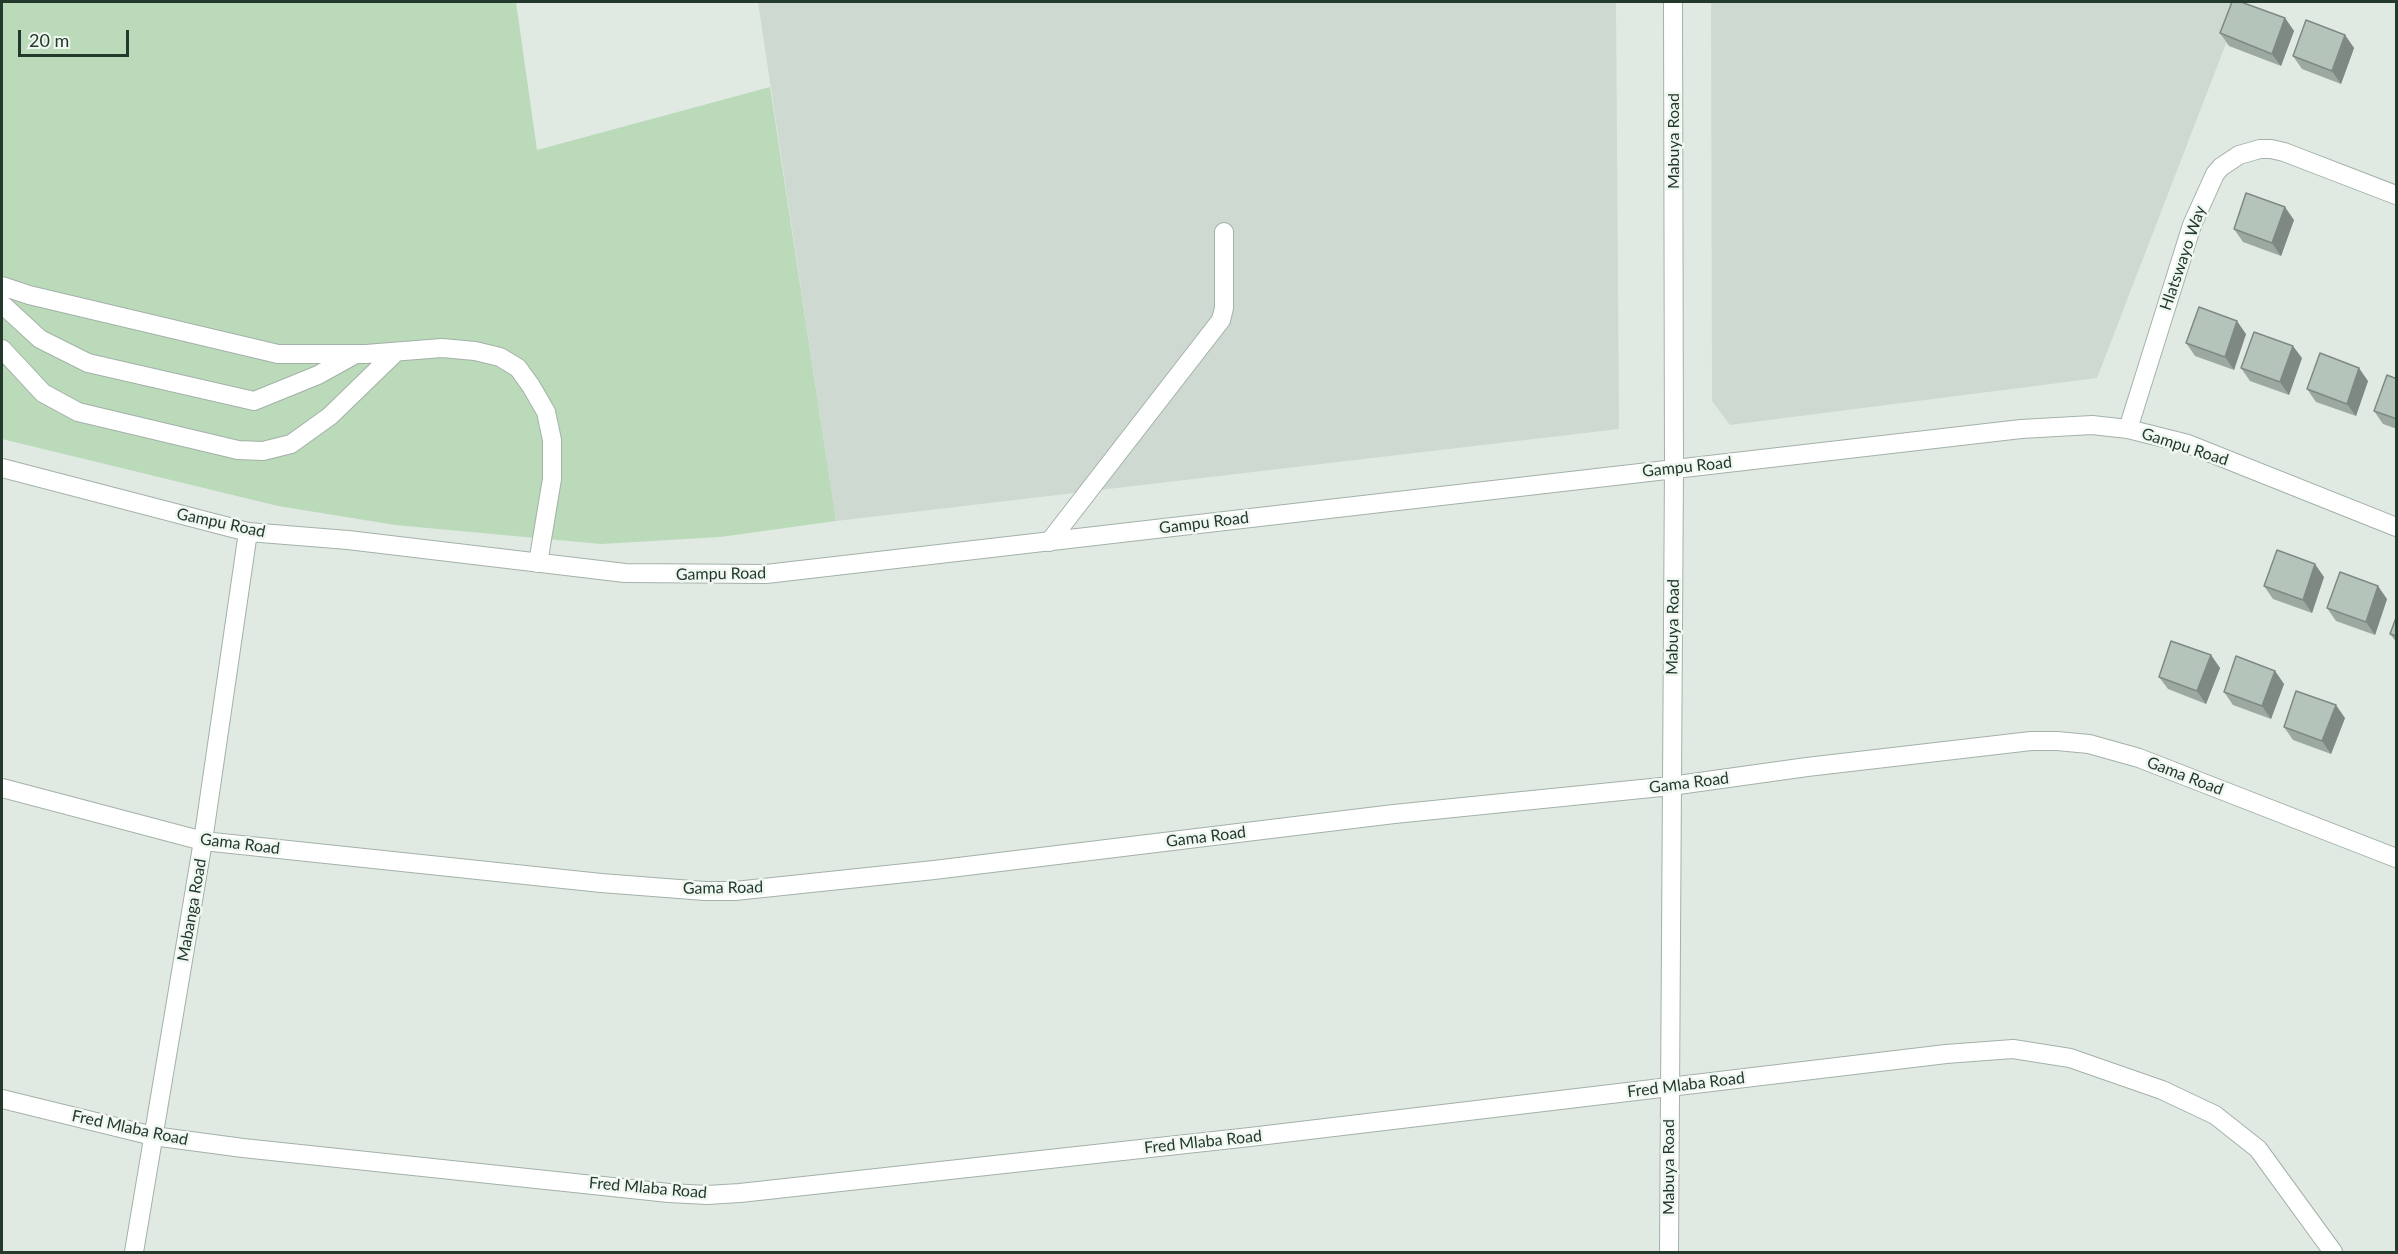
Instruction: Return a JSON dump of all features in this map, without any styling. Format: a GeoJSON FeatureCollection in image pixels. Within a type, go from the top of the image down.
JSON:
{"type":"FeatureCollection","features":[{"type":"Feature","properties":{"kind":"street","name":"Mabuya Road"},"geometry":{"type":"LineString","coordinates":[[1669,1252],[1674,468],[1673,2]]}},
{"type":"Feature","properties":{"kind":"street","name":"Hlatswayo Way"},"geometry":{"type":"LineString","coordinates":[[2128,429],[2192,225],[2215,174],[2221,167],[2239,155],[2260,149],[2271,149],[2397,195]]}},
{"type":"Feature","properties":{"kind":"street"},"geometry":{"type":"LineString","coordinates":[[1049,542],[1221,320],[1224,308],[1224,232]]}},
{"type":"Feature","properties":{"kind":"street"},"geometry":{"type":"LineString","coordinates":[[2,286],[29,295],[278,354],[356,354],[442,348],[475,351],[500,357],[518,368],[531,386],[546,412],[552,440],[552,479],[538,563]]}},
{"type":"Feature","properties":{"kind":"street"},"geometry":{"type":"LineString","coordinates":[[2,304],[40,339],[88,363],[254,401],[318,375],[356,354]]}},
{"type":"Feature","properties":{"kind":"street"},"geometry":{"type":"LineString","coordinates":[[2,349],[44,393],[78,412],[238,450],[263,451],[291,444],[330,416],[396,352]]}},
{"type":"Feature","properties":{"kind":"street","name":"Gampu Road"},"geometry":{"type":"LineString","coordinates":[[2,468],[248,532],[348,540],[625,573],[766,574],[2021,429],[2092,425],[2128,429],[2188,444],[2397,527]]}},
{"type":"Feature","properties":{"kind":"street","name":"Mabanga Road"},"geometry":{"type":"LineString","coordinates":[[134,1252],[203,841],[248,532]]}},
{"type":"Feature","properties":{"kind":"street","name":"Gama Road"},"geometry":{"type":"LineString","coordinates":[[2,788],[203,841],[601,883],[735,891],[934,870],[1394,814],[1671,786],[2031,741],[2068,742],[2089,744],[2139,758],[2397,858]]}},
{"type":"Feature","properties":{"kind":"street","name":"Fred Mlaba Road"},"geometry":{"type":"LineString","coordinates":[[2,1099],[153,1136],[243,1148],[669,1193],[707,1195],[1215,1141],[1958,1053],[2013,1049],[2070,1058],[2178,1096],[2215,1115],[2263,1155],[2333,1252]]}},
{"type":"Feature","properties":{"kind":"shaded area"},"geometry":{"type":"Polygon","coordinates":[[[758,2],[1616,2],[1619,429],[836,521],[758,2]]]}},
{"type":"Feature","properties":{"kind":"shaded area"},"geometry":{"type":"Polygon","coordinates":[[[1711,2],[2242,2],[2097,378],[1730,425],[1712,401],[1711,2]]]}},
{"type":"Feature","properties":{"kind":"green space"},"geometry":{"type":"Polygon","coordinates":[[[2,2],[516,2],[537,150],[770,87],[836,521],[720,537],[601,544],[395,525],[278,506],[2,439],[2,2]]]}},
{"type":"Feature","properties":{"kind":"building"},"geometry":{"type":"Polygon","coordinates":[[[2232,2],[2241,2],[2285,18],[2272,54],[2220,33],[2232,2]]]}},
{"type":"Feature","properties":{"kind":"building"},"geometry":{"type":"Polygon","coordinates":[[[2306,20],[2345,35],[2332,71],[2293,56],[2306,20]]]}},
{"type":"Feature","properties":{"kind":"building"},"geometry":{"type":"Polygon","coordinates":[[[2246,193],[2285,207],[2272,243],[2234,229],[2246,193]]]}},
{"type":"Feature","properties":{"kind":"building"},"geometry":{"type":"Polygon","coordinates":[[[2199,307],[2237,321],[2225,357],[2186,343],[2199,307]]]}},
{"type":"Feature","properties":{"kind":"building"},"geometry":{"type":"Polygon","coordinates":[[[2254,332],[2293,346],[2280,382],[2241,368],[2254,332]]]}},
{"type":"Feature","properties":{"kind":"building"},"geometry":{"type":"Polygon","coordinates":[[[2320,353],[2359,368],[2347,404],[2307,389],[2320,353]]]}},
{"type":"Feature","properties":{"kind":"building"},"geometry":{"type":"Polygon","coordinates":[[[2387,375],[2397,379],[2397,419],[2374,411],[2387,375]]]}},
{"type":"Feature","properties":{"kind":"building"},"geometry":{"type":"Polygon","coordinates":[[[2277,550],[2315,564],[2303,600],[2264,586],[2277,550]]]}},
{"type":"Feature","properties":{"kind":"building"},"geometry":{"type":"Polygon","coordinates":[[[2340,572],[2378,586],[2366,622],[2327,608],[2340,572]]]}},
{"type":"Feature","properties":{"kind":"building"},"geometry":{"type":"Polygon","coordinates":[[[2397,615],[2397,636],[2390,634],[2397,615]]]}},
{"type":"Feature","properties":{"kind":"building"},"geometry":{"type":"Polygon","coordinates":[[[2171,641],[2211,655],[2197,691],[2159,677],[2171,641]]]}},
{"type":"Feature","properties":{"kind":"building"},"geometry":{"type":"Polygon","coordinates":[[[2236,656],[2275,671],[2262,706],[2224,692],[2236,656]]]}},
{"type":"Feature","properties":{"kind":"building"},"geometry":{"type":"Polygon","coordinates":[[[2296,691],[2336,705],[2322,741],[2284,727],[2296,691]]]}}]}
